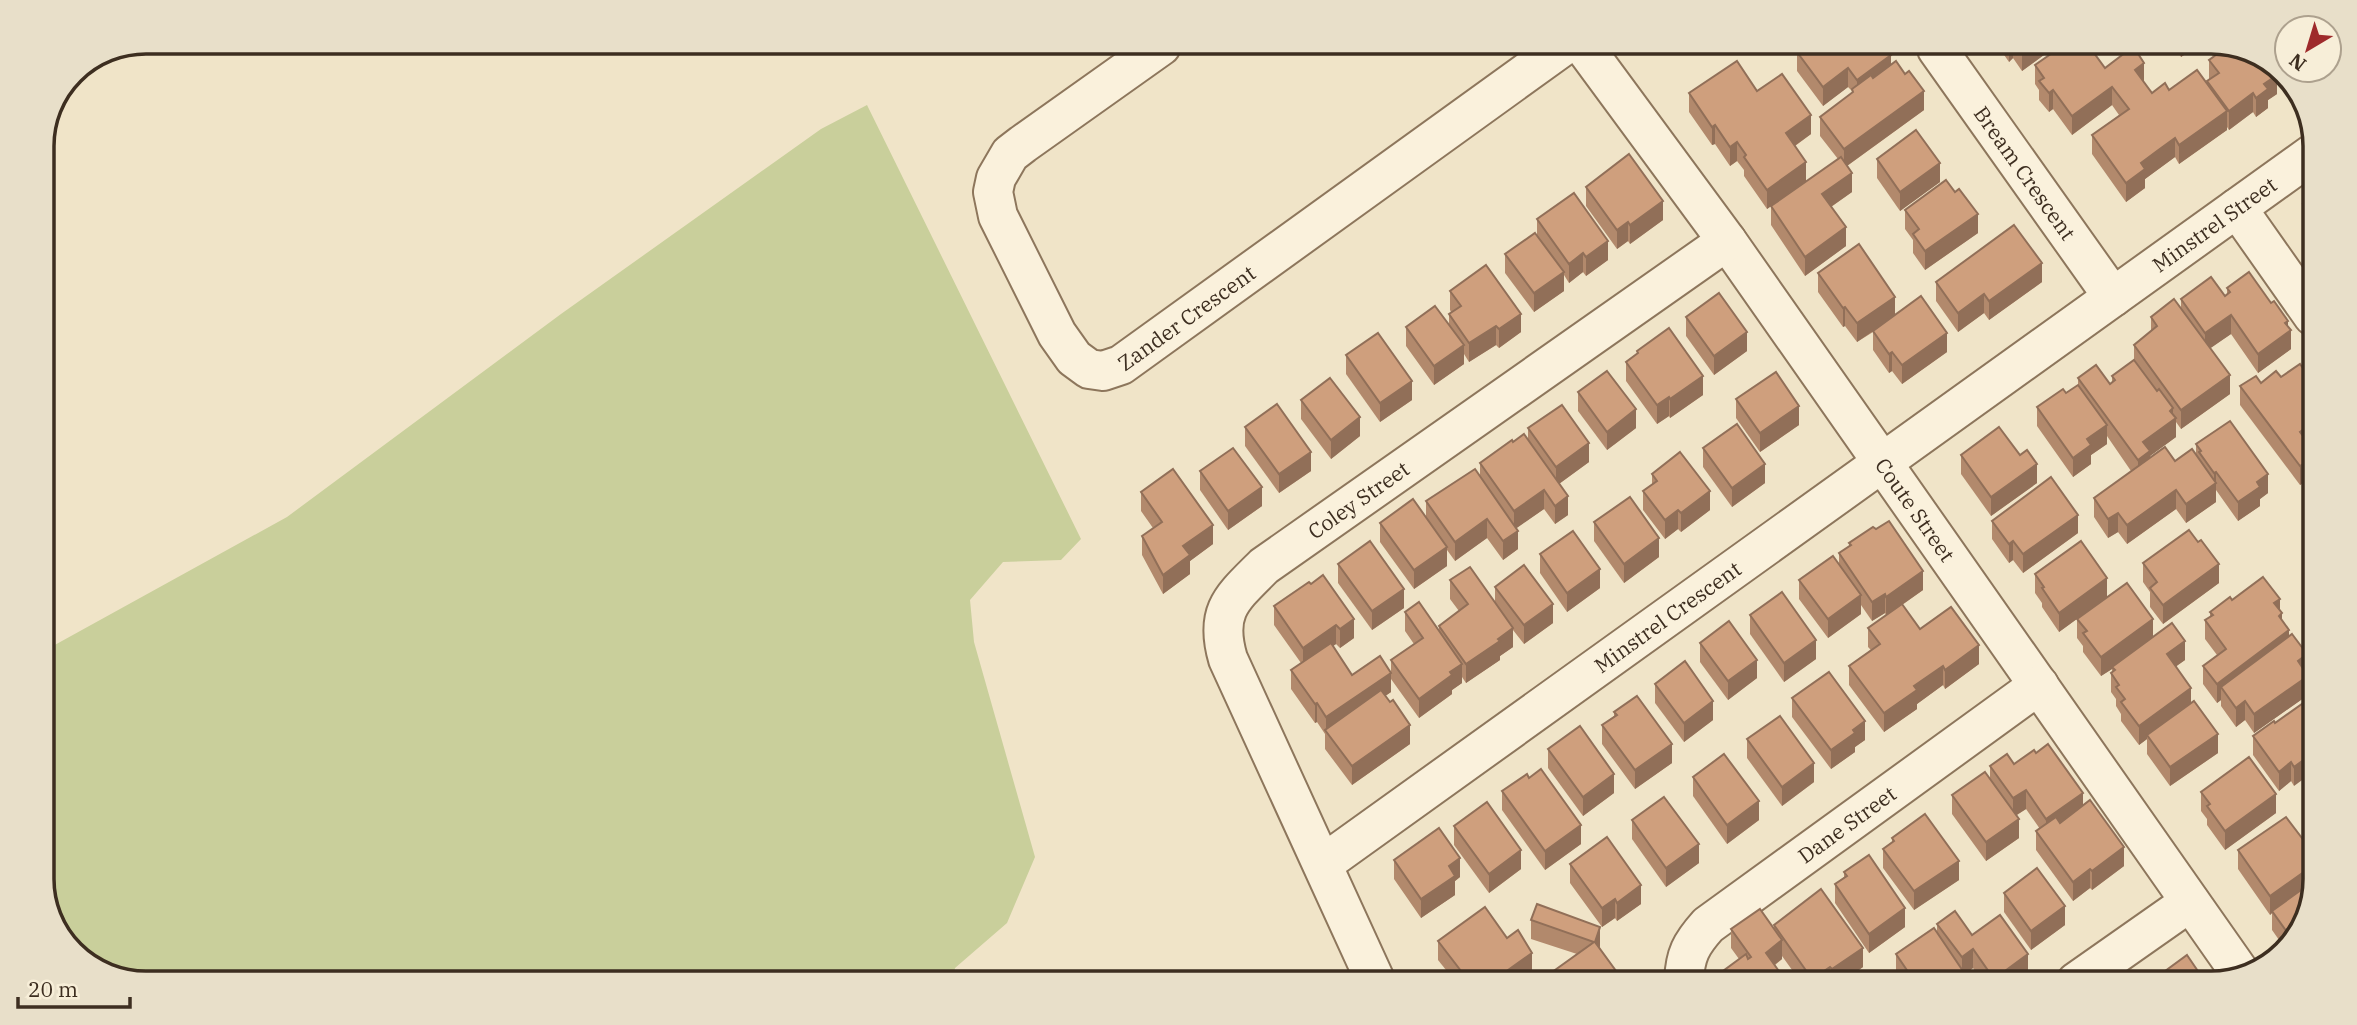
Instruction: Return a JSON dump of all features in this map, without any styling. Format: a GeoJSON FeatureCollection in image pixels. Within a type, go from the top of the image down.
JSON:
{"type":"FeatureCollection","features":[{"type":"Feature","properties":{"kind":"street","name":"Zander Crescent"},"geometry":{"type":"LineString","coordinates":[[1150,54],[1010,154],[996,177],[993,192],[998,216],[1057,334],[1074,358],[1089,369],[1103,371],[1121,365],[1552,54]]}},
{"type":"Feature","properties":{"kind":"street","name":"Coute Street"},"geometry":{"type":"LineString","coordinates":[[1589,54],[1727,241],[2236,967]]}},
{"type":"Feature","properties":{"kind":"street","name":"Bream Crescent"},"geometry":{"type":"LineString","coordinates":[[1941,54],[2113,297]]}},
{"type":"Feature","properties":{"kind":"street","name":"Minstrel Street"},"geometry":{"type":"LineString","coordinates":[[2113,297],[2303,161]]}},
{"type":"Feature","properties":{"kind":"street"},"geometry":{"type":"LineString","coordinates":[[2236,208],[2303,302]]}},
{"type":"Feature","properties":{"kind":"street","name":"Coley Street"},"geometry":{"type":"LineString","coordinates":[[1323,864],[1228,659],[1222,638],[1223,620],[1229,605],[1265,566],[1727,241]]}},
{"type":"Feature","properties":{"kind":"street","name":"Minstrel Crescent"},"geometry":{"type":"LineString","coordinates":[[1323,864],[2113,297]]}},
{"type":"Feature","properties":{"kind":"street","name":"Dane Street"},"geometry":{"type":"LineString","coordinates":[[1684,971],[1691,944],[1708,925],[2039,685]]}},
{"type":"Feature","properties":{"kind":"street"},"geometry":{"type":"LineString","coordinates":[[1323,864],[1371,971]]}},
{"type":"Feature","properties":{"kind":"street"},"geometry":{"type":"LineString","coordinates":[[2092,971],[2190,902]]}},
{"type":"Feature","properties":{"kind":"green space"},"geometry":{"type":"Polygon","coordinates":[[[867,105],[1081,539],[1061,560],[1003,562],[970,600],[974,642],[1035,857],[1007,923],[954,971],[146,971],[111,964],[81,944],[61,914],[54,885],[54,645],[287,517],[561,314],[821,129],[867,105]]]}},
{"type":"Feature","properties":{"kind":"building"},"geometry":{"type":"Polygon","coordinates":[[[1798,54],[1891,55],[1857,80],[1848,68],[1823,87],[1798,54]]]}},
{"type":"Feature","properties":{"kind":"building"},"geometry":{"type":"Polygon","coordinates":[[[2051,54],[2095,54],[2105,68],[2123,54],[2138,54],[2144,63],[2135,70],[2152,93],[2165,83],[2169,90],[2197,70],[2227,111],[2179,145],[2175,138],[2141,163],[2145,169],[2126,183],[2092,135],[2129,109],[2112,87],[2072,116],[2053,90],[2049,93],[2039,81],[2044,78],[2035,65],[2051,54]]]}},
{"type":"Feature","properties":{"kind":"building"},"geometry":{"type":"Polygon","coordinates":[[[2217,55],[2246,61],[2273,78],[2264,84],[2268,89],[2256,98],[2253,93],[2229,111],[2207,81],[2219,73],[2209,60],[2217,55]]]}},
{"type":"Feature","properties":{"kind":"building"},"geometry":{"type":"Polygon","coordinates":[[[1737,61],[1757,91],[1782,74],[1811,115],[1786,133],[1806,162],[1767,190],[1737,142],[1730,147],[1715,125],[1712,127],[1689,93],[1737,61]]]}},
{"type":"Feature","properties":{"kind":"building"},"geometry":{"type":"Polygon","coordinates":[[[1896,61],[1905,74],[1909,71],[1924,91],[1844,149],[1820,117],[1871,75],[1873,78],[1896,61]]]}},
{"type":"Feature","properties":{"kind":"building"},"geometry":{"type":"Polygon","coordinates":[[[1916,130],[1940,163],[1900,192],[1877,159],[1916,130]]]}},
{"type":"Feature","properties":{"kind":"building"},"geometry":{"type":"Polygon","coordinates":[[[1629,154],[1663,201],[1630,225],[1628,222],[1617,230],[1586,187],[1629,154]]]}},
{"type":"Feature","properties":{"kind":"building"},"geometry":{"type":"Polygon","coordinates":[[[1841,157],[1852,173],[1822,194],[1846,227],[1805,257],[1771,206],[1841,157]]]}},
{"type":"Feature","properties":{"kind":"building"},"geometry":{"type":"Polygon","coordinates":[[[1946,180],[1955,192],[1959,189],[1978,214],[1925,251],[1913,234],[1919,229],[1905,210],[1946,180]]]}},
{"type":"Feature","properties":{"kind":"building"},"geometry":{"type":"Polygon","coordinates":[[[1574,193],[1608,241],[1586,257],[1583,253],[1569,264],[1537,219],[1574,193]]]}},
{"type":"Feature","properties":{"kind":"building"},"geometry":{"type":"Polygon","coordinates":[[[2014,225],[2042,263],[1989,301],[1984,294],[1958,313],[1936,282],[2014,225]]]}},
{"type":"Feature","properties":{"kind":"building"},"geometry":{"type":"Polygon","coordinates":[[[1535,233],[1564,272],[1534,293],[1505,254],[1535,233]]]}},
{"type":"Feature","properties":{"kind":"building"},"geometry":{"type":"Polygon","coordinates":[[[1859,244],[1895,297],[1857,323],[1818,273],[1859,244]]]}},
{"type":"Feature","properties":{"kind":"building"},"geometry":{"type":"Polygon","coordinates":[[[1486,265],[1521,314],[1499,329],[1496,326],[1469,343],[1449,314],[1461,306],[1450,291],[1486,265]]]}},
{"type":"Feature","properties":{"kind":"building"},"geometry":{"type":"Polygon","coordinates":[[[2249,272],[2271,303],[2274,301],[2291,330],[2258,354],[2231,315],[2205,333],[2181,299],[2211,277],[2225,296],[2230,292],[2227,288],[2249,272]]]}},
{"type":"Feature","properties":{"kind":"building"},"geometry":{"type":"Polygon","coordinates":[[[1719,293],[1747,332],[1714,356],[1686,317],[1719,293]]]}},
{"type":"Feature","properties":{"kind":"building"},"geometry":{"type":"Polygon","coordinates":[[[1921,296],[1947,333],[1902,365],[1892,352],[1889,354],[1873,331],[1921,296]]]}},
{"type":"Feature","properties":{"kind":"building"},"geometry":{"type":"Polygon","coordinates":[[[2174,299],[2230,375],[2181,410],[2134,345],[2157,326],[2151,317],[2174,299]]]}},
{"type":"Feature","properties":{"kind":"building"},"geometry":{"type":"Polygon","coordinates":[[[1435,306],[1464,345],[1434,366],[1406,327],[1435,306]]]}},
{"type":"Feature","properties":{"kind":"building"},"geometry":{"type":"Polygon","coordinates":[[[1669,328],[1703,376],[1657,405],[1626,362],[1669,328]]]}},
{"type":"Feature","properties":{"kind":"building"},"geometry":{"type":"Polygon","coordinates":[[[1378,333],[1412,381],[1380,403],[1346,355],[1378,333]]]}},
{"type":"Feature","properties":{"kind":"building"},"geometry":{"type":"Polygon","coordinates":[[[2134,360],[2173,408],[2170,411],[2176,418],[2143,442],[2150,451],[2138,460],[2078,378],[2096,365],[2110,384],[2115,380],[2112,376],[2134,360]]]}},
{"type":"Feature","properties":{"kind":"building"},"geometry":{"type":"Polygon","coordinates":[[[2300,364],[2303,368],[2303,430],[2300,432],[2303,436],[2303,464],[2300,466],[2240,386],[2256,376],[2261,383],[2276,371],[2281,377],[2300,364]]]}},
{"type":"Feature","properties":{"kind":"building"},"geometry":{"type":"Polygon","coordinates":[[[1607,371],[1636,409],[1607,432],[1578,392],[1607,371]]]}},
{"type":"Feature","properties":{"kind":"building"},"geometry":{"type":"Polygon","coordinates":[[[1776,372],[1799,406],[1760,433],[1736,399],[1776,372]]]}},
{"type":"Feature","properties":{"kind":"building"},"geometry":{"type":"Polygon","coordinates":[[[1330,378],[1360,417],[1331,440],[1301,400],[1330,378]]]}},
{"type":"Feature","properties":{"kind":"building"},"geometry":{"type":"Polygon","coordinates":[[[2078,385],[2107,425],[2087,439],[2091,445],[2073,458],[2037,407],[2063,389],[2066,393],[2078,385]]]}},
{"type":"Feature","properties":{"kind":"building"},"geometry":{"type":"Polygon","coordinates":[[[1277,404],[1311,452],[1279,474],[1245,427],[1277,404]]]}},
{"type":"Feature","properties":{"kind":"building"},"geometry":{"type":"Polygon","coordinates":[[[1562,405],[1589,443],[1556,467],[1528,428],[1562,405]]]}},
{"type":"Feature","properties":{"kind":"building"},"geometry":{"type":"Polygon","coordinates":[[[2230,421],[2268,474],[2257,482],[2260,487],[2238,502],[2216,472],[2214,473],[2196,444],[2230,421]]]}},
{"type":"Feature","properties":{"kind":"building"},"geometry":{"type":"Polygon","coordinates":[[[1737,424],[1765,464],[1732,488],[1703,448],[1737,424]]]}},
{"type":"Feature","properties":{"kind":"building"},"geometry":{"type":"Polygon","coordinates":[[[1999,427],[2020,455],[2027,450],[2037,464],[1991,497],[1961,455],[1999,427]]]}},
{"type":"Feature","properties":{"kind":"building"},"geometry":{"type":"Polygon","coordinates":[[[1524,434],[1568,496],[1555,506],[1544,490],[1514,511],[1480,463],[1524,434]]]}},
{"type":"Feature","properties":{"kind":"building"},"geometry":{"type":"Polygon","coordinates":[[[2165,447],[2175,461],[2192,449],[2216,483],[2186,504],[2176,490],[2127,525],[2118,513],[2108,519],[2094,498],[2165,447]]]}},
{"type":"Feature","properties":{"kind":"building"},"geometry":{"type":"Polygon","coordinates":[[[1233,448],[1262,487],[1228,511],[1200,471],[1233,448]]]}},
{"type":"Feature","properties":{"kind":"building"},"geometry":{"type":"Polygon","coordinates":[[[1680,452],[1710,491],[1681,513],[1678,510],[1665,520],[1643,491],[1657,481],[1652,474],[1680,452]]]}},
{"type":"Feature","properties":{"kind":"building"},"geometry":{"type":"Polygon","coordinates":[[[1173,469],[1213,525],[1183,546],[1190,555],[1163,575],[1142,536],[1162,522],[1141,492],[1173,469]]]}},
{"type":"Feature","properties":{"kind":"building"},"geometry":{"type":"Polygon","coordinates":[[[1475,469],[1518,531],[1503,541],[1487,519],[1455,542],[1426,501],[1475,469]]]}},
{"type":"Feature","properties":{"kind":"building"},"geometry":{"type":"Polygon","coordinates":[[[2051,477],[2078,515],[2023,554],[2013,541],[2009,544],[1992,521],[2051,477]]]}},
{"type":"Feature","properties":{"kind":"building"},"geometry":{"type":"Polygon","coordinates":[[[1630,497],[1659,538],[1624,564],[1594,522],[1630,497]]]}},
{"type":"Feature","properties":{"kind":"building"},"geometry":{"type":"Polygon","coordinates":[[[1413,499],[1447,547],[1414,570],[1380,523],[1413,499]]]}},
{"type":"Feature","properties":{"kind":"building"},"geometry":{"type":"Polygon","coordinates":[[[1889,521],[1923,571],[1886,597],[1885,594],[1872,602],[1839,553],[1873,527],[1876,529],[1889,521]]]}},
{"type":"Feature","properties":{"kind":"building"},"geometry":{"type":"Polygon","coordinates":[[[2189,530],[2198,542],[2201,540],[2219,564],[2163,605],[2150,588],[2157,582],[2143,563],[2189,530]]]}},
{"type":"Feature","properties":{"kind":"building"},"geometry":{"type":"Polygon","coordinates":[[[1573,531],[1600,569],[1567,593],[1540,554],[1573,531]]]}},
{"type":"Feature","properties":{"kind":"building"},"geometry":{"type":"Polygon","coordinates":[[[1370,541],[1404,589],[1372,611],[1338,564],[1370,541]]]}},
{"type":"Feature","properties":{"kind":"building"},"geometry":{"type":"Polygon","coordinates":[[[2081,541],[2107,578],[2059,613],[2035,574],[2081,541]]]}},
{"type":"Feature","properties":{"kind":"building"},"geometry":{"type":"Polygon","coordinates":[[[1833,556],[1861,595],[1828,619],[1799,580],[1833,556]]]}},
{"type":"Feature","properties":{"kind":"building"},"geometry":{"type":"Polygon","coordinates":[[[1524,565],[1553,604],[1524,625],[1495,587],[1524,565]]]}},
{"type":"Feature","properties":{"kind":"building"},"geometry":{"type":"Polygon","coordinates":[[[1470,567],[1513,628],[1498,639],[1500,641],[1466,664],[1439,626],[1468,604],[1450,580],[1470,567]]]}},
{"type":"Feature","properties":{"kind":"building"},"geometry":{"type":"Polygon","coordinates":[[[1323,575],[1354,619],[1340,629],[1336,625],[1303,648],[1274,606],[1323,575]]]}},
{"type":"Feature","properties":{"kind":"building"},"geometry":{"type":"Polygon","coordinates":[[[2263,577],[2280,599],[2274,603],[2282,613],[2279,616],[2289,630],[2217,684],[2203,666],[2226,649],[2205,620],[2213,615],[2210,612],[2230,597],[2232,600],[2263,577]]]}},
{"type":"Feature","properties":{"kind":"building"},"geometry":{"type":"Polygon","coordinates":[[[2127,583],[2153,619],[2101,657],[2083,633],[2087,631],[2077,619],[2127,583]]]}},
{"type":"Feature","properties":{"kind":"building"},"geometry":{"type":"Polygon","coordinates":[[[1782,592],[1816,640],[1784,663],[1750,615],[1782,592]]]}},
{"type":"Feature","properties":{"kind":"building"},"geometry":{"type":"Polygon","coordinates":[[[1419,602],[1462,664],[1450,672],[1452,675],[1419,699],[1391,660],[1423,638],[1405,612],[1419,602]]]}},
{"type":"Feature","properties":{"kind":"building"},"geometry":{"type":"Polygon","coordinates":[[[1902,604],[1920,629],[1951,607],[1979,645],[1945,670],[1943,666],[1914,686],[1917,690],[1884,713],[1849,666],[1880,644],[1868,628],[1902,604]]]}},
{"type":"Feature","properties":{"kind":"building"},"geometry":{"type":"Polygon","coordinates":[[[1729,621],[1757,660],[1728,681],[1700,643],[1729,621]]]}},
{"type":"Feature","properties":{"kind":"building"},"geometry":{"type":"Polygon","coordinates":[[[2172,623],[2185,641],[2167,654],[2191,688],[2139,726],[2121,702],[2125,699],[2116,687],[2119,685],[2111,673],[2115,670],[2112,667],[2172,623]]]}},
{"type":"Feature","properties":{"kind":"building"},"geometry":{"type":"Polygon","coordinates":[[[2292,634],[2303,649],[2303,657],[2298,661],[2303,668],[2303,680],[2254,714],[2245,701],[2236,708],[2221,687],[2292,634]]]}},
{"type":"Feature","properties":{"kind":"building"},"geometry":{"type":"Polygon","coordinates":[[[1331,643],[1352,675],[1380,656],[1391,673],[1326,717],[1291,670],[1331,643]]]}},
{"type":"Feature","properties":{"kind":"building"},"geometry":{"type":"Polygon","coordinates":[[[1685,661],[1713,701],[1684,723],[1655,684],[1685,661]]]}},
{"type":"Feature","properties":{"kind":"building"},"geometry":{"type":"Polygon","coordinates":[[[1829,672],[1865,721],[1853,730],[1855,733],[1831,750],[1792,698],[1829,672]]]}},
{"type":"Feature","properties":{"kind":"building"},"geometry":{"type":"Polygon","coordinates":[[[1381,690],[1390,702],[1393,700],[1410,725],[1352,766],[1325,730],[1381,690]]]}},
{"type":"Feature","properties":{"kind":"building"},"geometry":{"type":"Polygon","coordinates":[[[1637,696],[1672,744],[1635,770],[1602,725],[1617,715],[1614,712],[1637,696]]]}},
{"type":"Feature","properties":{"kind":"building"},"geometry":{"type":"Polygon","coordinates":[[[2194,701],[2218,734],[2170,767],[2147,735],[2194,701]]]}},
{"type":"Feature","properties":{"kind":"building"},"geometry":{"type":"Polygon","coordinates":[[[2303,703],[2303,760],[2294,767],[2291,762],[2279,772],[2253,736],[2274,721],[2275,723],[2303,703]]]}},
{"type":"Feature","properties":{"kind":"building"},"geometry":{"type":"Polygon","coordinates":[[[1780,716],[1814,763],[1782,787],[1747,739],[1780,716]]]}},
{"type":"Feature","properties":{"kind":"building"},"geometry":{"type":"Polygon","coordinates":[[[1580,726],[1614,774],[1583,797],[1548,749],[1580,726]]]}},
{"type":"Feature","properties":{"kind":"building"},"geometry":{"type":"Polygon","coordinates":[[[2048,744],[2083,793],[2046,819],[2026,790],[2013,798],[1990,766],[2007,754],[2014,764],[2048,744]]]}},
{"type":"Feature","properties":{"kind":"building"},"geometry":{"type":"Polygon","coordinates":[[[1724,754],[1759,801],[1727,825],[1693,777],[1724,754]]]}},
{"type":"Feature","properties":{"kind":"building"},"geometry":{"type":"Polygon","coordinates":[[[2249,757],[2276,794],[2225,831],[2207,806],[2210,804],[2201,792],[2249,757]]]}},
{"type":"Feature","properties":{"kind":"building"},"geometry":{"type":"Polygon","coordinates":[[[1541,769],[1581,825],[1545,851],[1502,791],[1527,774],[1529,778],[1541,769]]]}},
{"type":"Feature","properties":{"kind":"building"},"geometry":{"type":"Polygon","coordinates":[[[1985,772],[2019,819],[1986,842],[1952,795],[1985,772]]]}},
{"type":"Feature","properties":{"kind":"building"},"geometry":{"type":"Polygon","coordinates":[[[1664,797],[1699,844],[1666,868],[1632,820],[1664,797]]]}},
{"type":"Feature","properties":{"kind":"building"},"geometry":{"type":"Polygon","coordinates":[[[2090,800],[2124,847],[2073,882],[2036,831],[2056,817],[2060,823],[2090,800]]]}},
{"type":"Feature","properties":{"kind":"building"},"geometry":{"type":"Polygon","coordinates":[[[1487,802],[1521,850],[1489,874],[1454,826],[1487,802]]]}},
{"type":"Feature","properties":{"kind":"building"},"geometry":{"type":"Polygon","coordinates":[[[1925,814],[1959,861],[1914,891],[1883,849],[1894,841],[1892,838],[1925,814]]]}},
{"type":"Feature","properties":{"kind":"building"},"geometry":{"type":"Polygon","coordinates":[[[2286,817],[2303,839],[2303,873],[2270,896],[2238,850],[2286,817]]]}},
{"type":"Feature","properties":{"kind":"building"},"geometry":{"type":"Polygon","coordinates":[[[1439,828],[1460,858],[1449,866],[1455,876],[1421,899],[1394,860],[1439,828]]]}},
{"type":"Feature","properties":{"kind":"building"},"geometry":{"type":"Polygon","coordinates":[[[1607,837],[1641,885],[1617,903],[1615,899],[1602,908],[1570,864],[1607,837]]]}},
{"type":"Feature","properties":{"kind":"building"},"geometry":{"type":"Polygon","coordinates":[[[1869,855],[1905,908],[1869,934],[1835,884],[1847,876],[1844,872],[1869,855]]]}},
{"type":"Feature","properties":{"kind":"building"},"geometry":{"type":"Polygon","coordinates":[[[2037,868],[2065,906],[2031,931],[2004,893],[2037,868]]]}},
{"type":"Feature","properties":{"kind":"building"},"geometry":{"type":"Polygon","coordinates":[[[1821,889],[1863,948],[1832,969],[1830,967],[1824,971],[1806,971],[1774,925],[1821,889]]]}},
{"type":"Feature","properties":{"kind":"building"},"geometry":{"type":"Polygon","coordinates":[[[2302,889],[2296,914],[2286,931],[2272,911],[2302,889]]]}},
{"type":"Feature","properties":{"kind":"building"},"geometry":{"type":"Polygon","coordinates":[[[1537,904],[1600,927],[1595,942],[1616,971],[1554,971],[1594,942],[1531,920],[1537,904]]]}},
{"type":"Feature","properties":{"kind":"building"},"geometry":{"type":"Polygon","coordinates":[[[1485,907],[1507,938],[1518,930],[1532,953],[1507,971],[1461,971],[1438,941],[1485,907]]]}},
{"type":"Feature","properties":{"kind":"building"},"geometry":{"type":"Polygon","coordinates":[[[1760,909],[1782,940],[1766,953],[1779,971],[1723,971],[1746,954],[1748,959],[1751,957],[1731,929],[1760,909]]]}},
{"type":"Feature","properties":{"kind":"building"},"geometry":{"type":"Polygon","coordinates":[[[1955,911],[1972,935],[2000,915],[2028,954],[2005,971],[1988,971],[1973,949],[1962,957],[1937,924],[1955,911]]]}},
{"type":"Feature","properties":{"kind":"building"},"geometry":{"type":"Polygon","coordinates":[[[1934,928],[1963,971],[1908,971],[1896,954],[1934,928]]]}},
{"type":"Feature","properties":{"kind":"building"},"geometry":{"type":"Polygon","coordinates":[[[2187,955],[2198,971],[2165,971],[2187,955]]]}}]}
